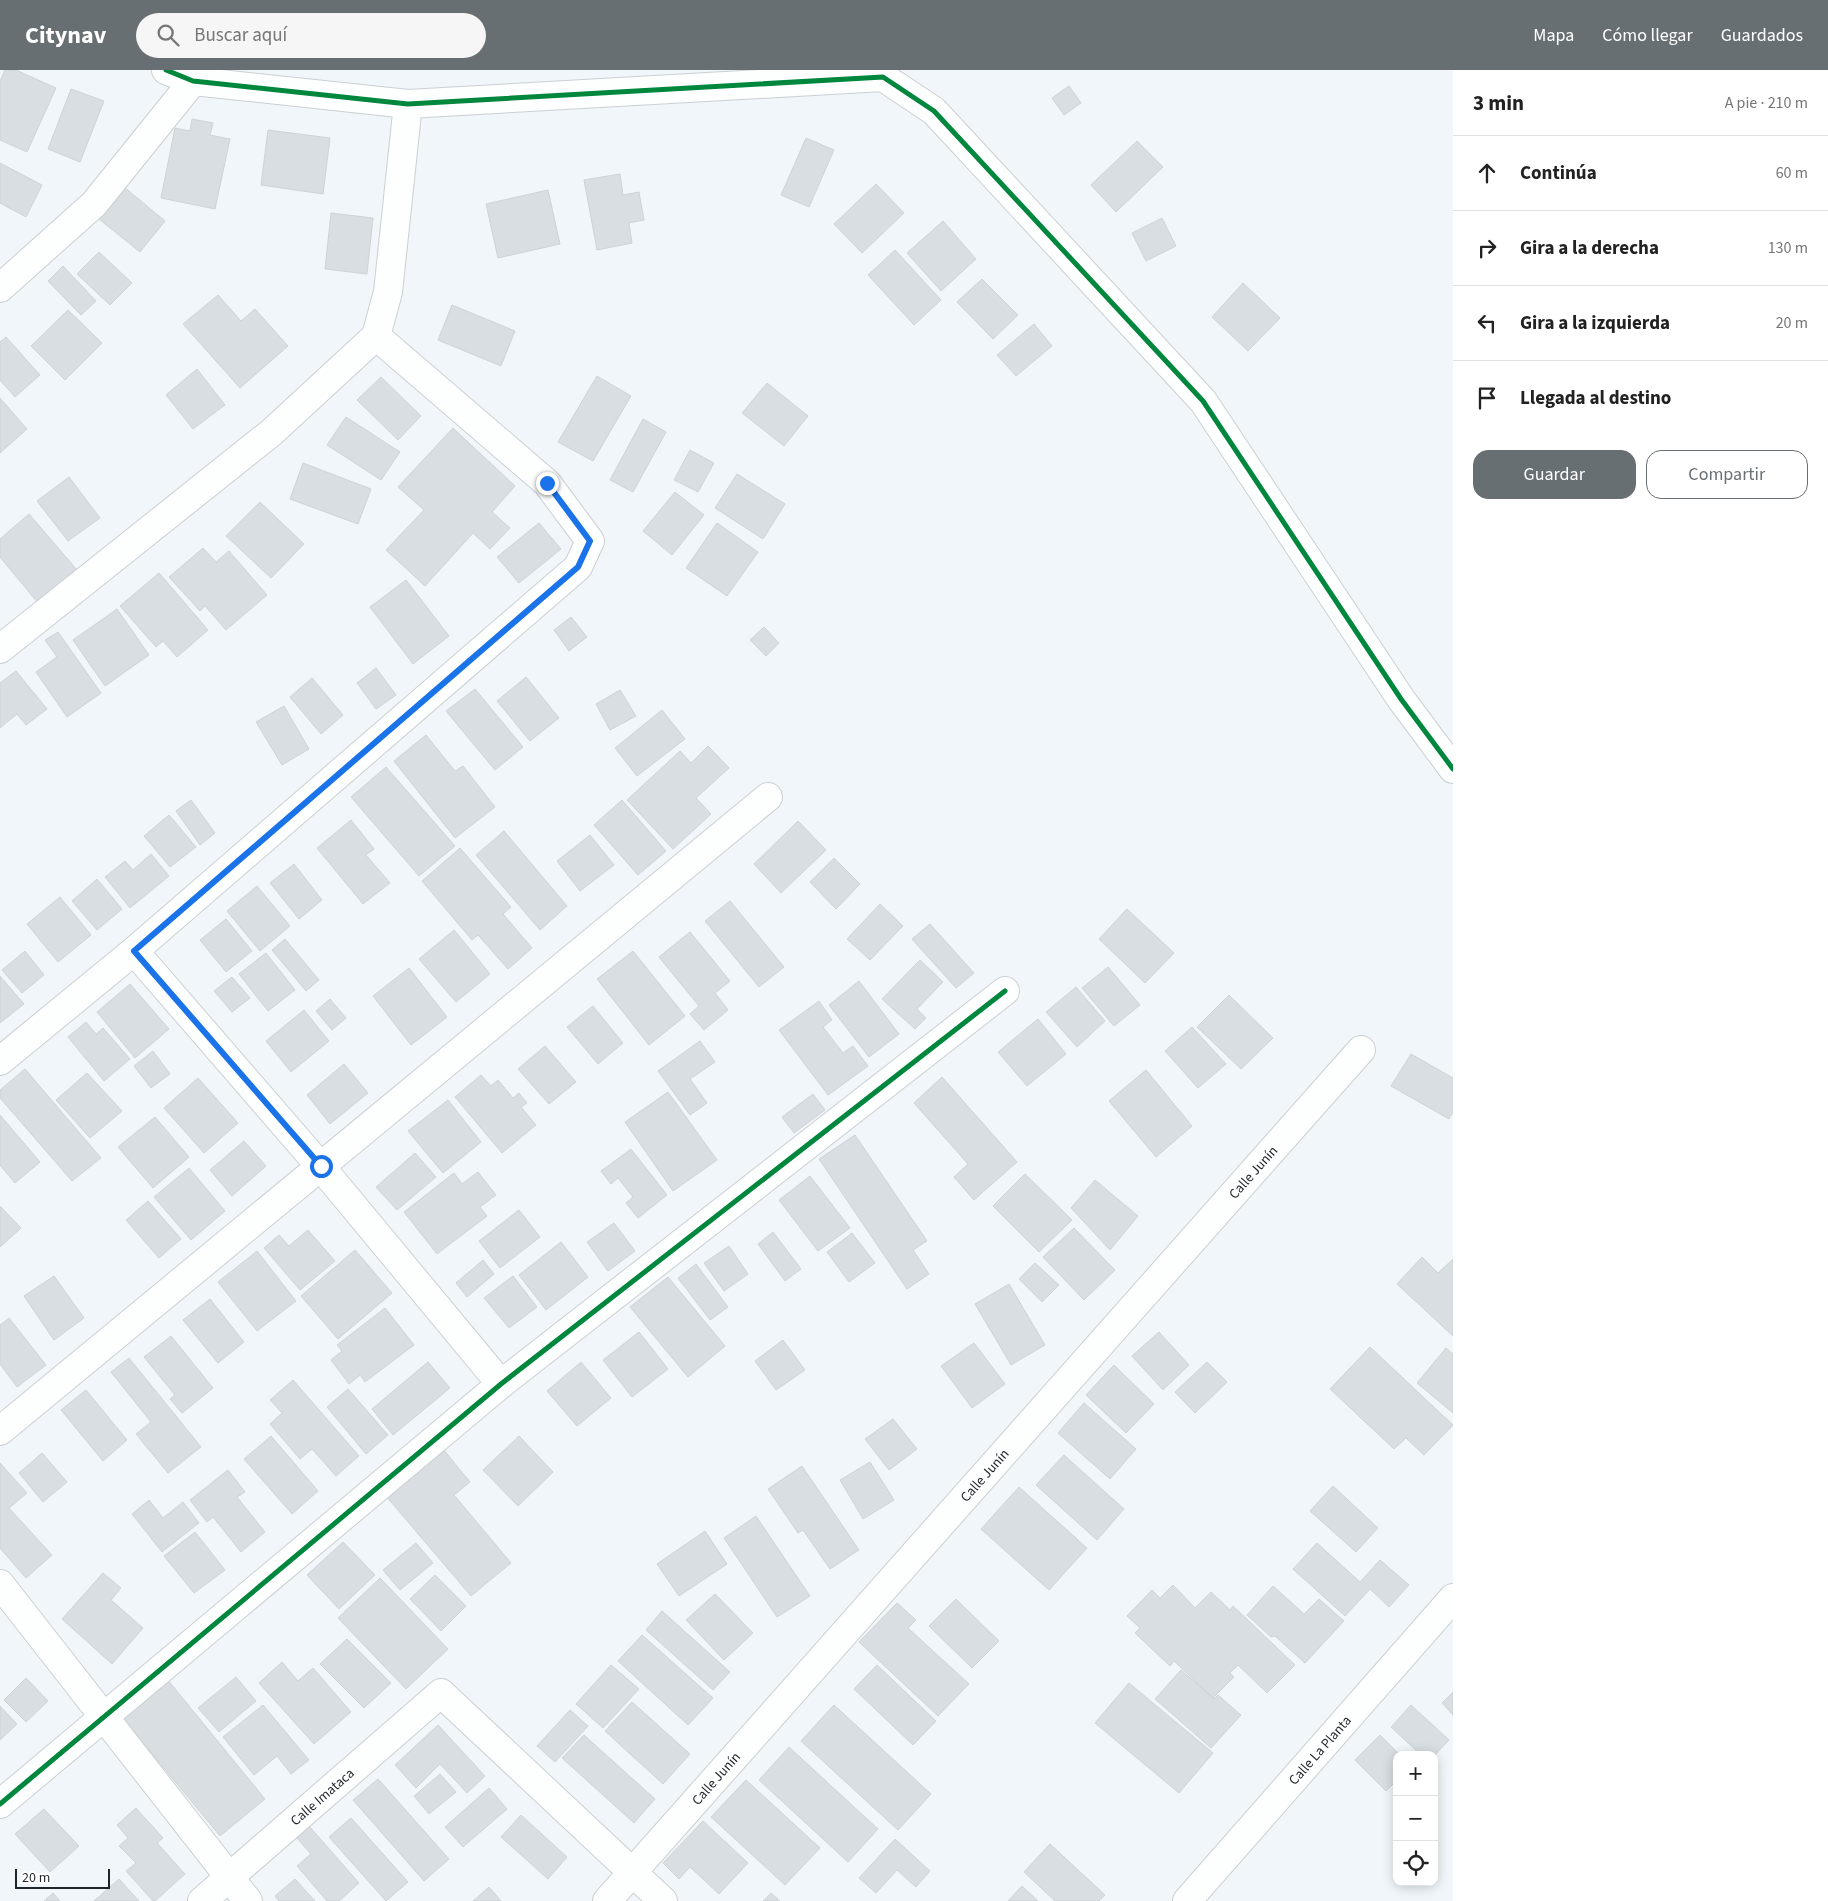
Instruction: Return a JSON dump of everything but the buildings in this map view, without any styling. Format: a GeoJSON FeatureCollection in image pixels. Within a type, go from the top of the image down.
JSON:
{"type":"FeatureCollection","features":[{"type":"Feature","properties":{"kind":"street"},"geometry":{"type":"LineString","coordinates":[[166,70],[408,104],[883,77],[934,111],[1204,402],[1401,699],[1453,769]]}},
{"type":"Feature","properties":{"kind":"street"},"geometry":{"type":"LineString","coordinates":[[0,288],[94,204],[195,75]]}},
{"type":"Feature","properties":{"kind":"street"},"geometry":{"type":"LineString","coordinates":[[0,649],[272,432],[376,336],[388,292],[408,104]]}},
{"type":"Feature","properties":{"kind":"street"},"geometry":{"type":"LineString","coordinates":[[0,1061],[134,951],[578,567],[590,541],[547,483],[376,336]]}},
{"type":"Feature","properties":{"kind":"street"},"geometry":{"type":"LineString","coordinates":[[0,1431],[768,797]]}},
{"type":"Feature","properties":{"kind":"street"},"geometry":{"type":"LineString","coordinates":[[134,951],[321,1166],[501,1384]]}},
{"type":"Feature","properties":{"kind":"street"},"geometry":{"type":"LineString","coordinates":[[0,1804],[501,1384],[1005,991]]}},
{"type":"Feature","properties":{"kind":"street","name":"Calle Junín"},"geometry":{"type":"LineString","coordinates":[[607,1901],[1361,1050]]}},
{"type":"Feature","properties":{"kind":"street"},"geometry":{"type":"LineString","coordinates":[[0,1584],[248,1901]]}},
{"type":"Feature","properties":{"kind":"street","name":"Calle La Planta"},"geometry":{"type":"LineString","coordinates":[[1187,1901],[1453,1598]]}},
{"type":"Feature","properties":{"kind":"street","name":"Calle Imataca"},"geometry":{"type":"LineString","coordinates":[[202,1901],[441,1693],[632,1874]]}},
{"type":"Feature","properties":{"kind":"street"},"geometry":{"type":"LineString","coordinates":[[632,1874],[663,1901]]}},
{"type":"Feature","properties":{"kind":"cycle path"},"geometry":{"type":"LineString","coordinates":[[166,70],[193,81],[408,104],[883,77],[934,111],[1203,401],[1401,699],[1453,769]]}},
{"type":"Feature","properties":{"kind":"cycle path"},"geometry":{"type":"LineString","coordinates":[[0,1804],[501,1384],[1005,991]]}},
{"type":"Feature","properties":{"kind":"route"},"geometry":{"type":"LineString","coordinates":[[321,1166],[134,951],[578,567],[590,541],[547,483]]}}]}
